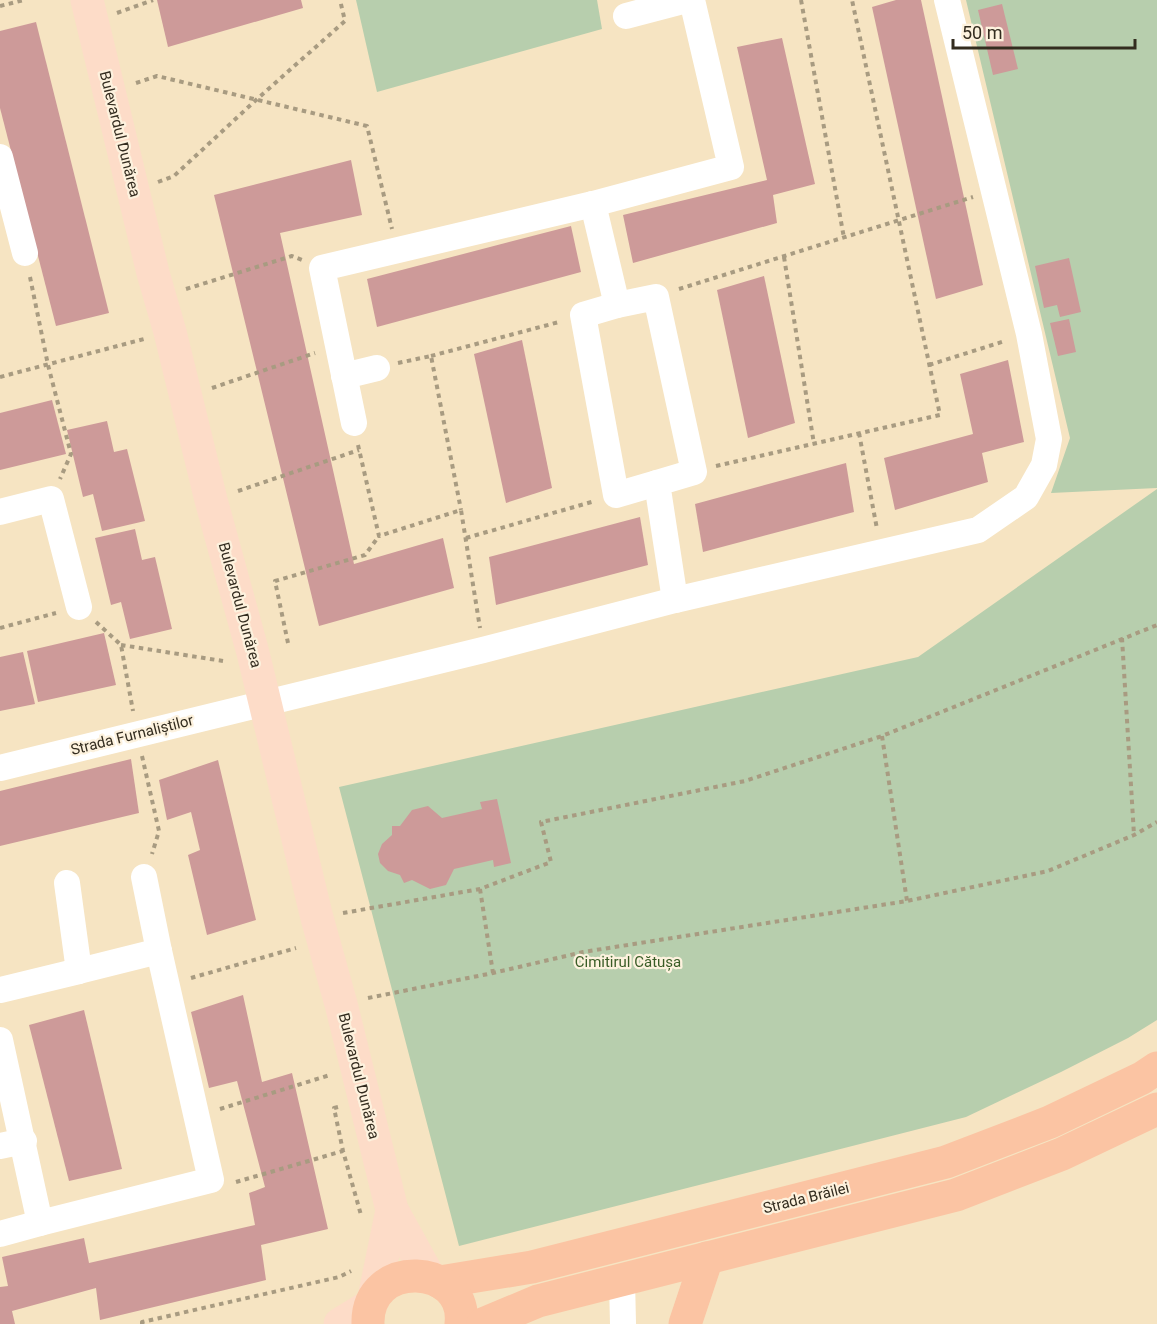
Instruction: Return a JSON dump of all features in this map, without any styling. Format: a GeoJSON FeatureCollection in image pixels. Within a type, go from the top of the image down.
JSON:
{"type":"FeatureCollection","features":[{"type":"Feature","properties":{"kind":"highway","name":"Strada Brăilei"},"geometry":{"type":"LineString","coordinates":[[371,1309],[384,1286],[398,1277],[413,1274],[434,1279],[532,1267],[946,1162],[1050,1122],[1142,1078],[1157,1068]]}},
{"type":"Feature","properties":{"kind":"highway"},"geometry":{"type":"LineString","coordinates":[[483,1324],[538,1301],[956,1195],[1062,1154],[1157,1109]]}},
{"type":"Feature","properties":{"kind":"highway"},"geometry":{"type":"LineString","coordinates":[[685,1324],[707,1258]]}},
{"type":"Feature","properties":{"kind":"highway"},"geometry":{"type":"LineString","coordinates":[[434,1279],[451,1292],[459,1305],[461,1324]]}},
{"type":"Feature","properties":{"kind":"main road","name":"Bulevardul Dunărea"},"geometry":{"type":"LineString","coordinates":[[90,11],[160,297],[253,653],[365,1100],[377,1213],[371,1309]]}},
{"type":"Feature","properties":{"kind":"main road","name":"Bulevardul Dunărea"},"geometry":{"type":"LineString","coordinates":[[377,1213],[434,1279]]}},
{"type":"Feature","properties":{"kind":"main road","name":"Strada Brăilei"},"geometry":{"type":"LineString","coordinates":[[339,1324],[371,1309]]}},
{"type":"Feature","properties":{"kind":"street"},"geometry":{"type":"LineString","coordinates":[[626,16],[687,0]]}},
{"type":"Feature","properties":{"kind":"street"},"geometry":{"type":"LineString","coordinates":[[354,423],[322,268],[593,204],[731,167],[692,0]]}},
{"type":"Feature","properties":{"kind":"street","name":"Strada Furnaliștilor"},"geometry":{"type":"LineString","coordinates":[[0,768],[483,650],[675,600],[978,530],[1026,497],[1044,465],[1049,439],[1029,334],[947,0]]}},
{"type":"Feature","properties":{"kind":"street"},"geometry":{"type":"LineString","coordinates":[[0,157],[24,253]]}},
{"type":"Feature","properties":{"kind":"street"},"geometry":{"type":"LineString","coordinates":[[593,204],[617,305]]}},
{"type":"Feature","properties":{"kind":"street"},"geometry":{"type":"LineString","coordinates":[[656,297],[694,472],[616,495],[583,315],[656,297]]}},
{"type":"Feature","properties":{"kind":"street"},"geometry":{"type":"LineString","coordinates":[[344,376],[377,368]]}},
{"type":"Feature","properties":{"kind":"street"},"geometry":{"type":"LineString","coordinates":[[657,483],[675,600]]}},
{"type":"Feature","properties":{"kind":"street"},"geometry":{"type":"LineString","coordinates":[[0,512],[51,499],[79,607]]}},
{"type":"Feature","properties":{"kind":"street"},"geometry":{"type":"LineString","coordinates":[[0,1234],[212,1180],[144,877]]}},
{"type":"Feature","properties":{"kind":"street"},"geometry":{"type":"LineString","coordinates":[[67,883],[79,971]]}},
{"type":"Feature","properties":{"kind":"street"},"geometry":{"type":"LineString","coordinates":[[0,990],[159,951]]}},
{"type":"Feature","properties":{"kind":"street"},"geometry":{"type":"LineString","coordinates":[[0,1040],[12,1144],[40,1223]]}},
{"type":"Feature","properties":{"kind":"street"},"geometry":{"type":"LineString","coordinates":[[622,1279],[623,1324]]}},
{"type":"Feature","properties":{"kind":"path"},"geometry":{"type":"LineString","coordinates":[[0,6],[24,0]]}},
{"type":"Feature","properties":{"kind":"path"},"geometry":{"type":"LineString","coordinates":[[90,11],[153,0]]}},
{"type":"Feature","properties":{"kind":"path"},"geometry":{"type":"LineString","coordinates":[[134,190],[174,177],[345,21],[340,0]]}},
{"type":"Feature","properties":{"kind":"path"},"geometry":{"type":"LineString","coordinates":[[801,0],[844,238]]}},
{"type":"Feature","properties":{"kind":"path"},"geometry":{"type":"LineString","coordinates":[[694,472],[940,415],[852,0]]}},
{"type":"Feature","properties":{"kind":"path"},"geometry":{"type":"LineString","coordinates":[[110,93],[157,76],[367,126],[397,250]]}},
{"type":"Feature","properties":{"kind":"path"},"geometry":{"type":"LineString","coordinates":[[656,297],[993,190]]}},
{"type":"Feature","properties":{"kind":"path"},"geometry":{"type":"LineString","coordinates":[[24,253],[70,454],[51,499]]}},
{"type":"Feature","properties":{"kind":"path"},"geometry":{"type":"LineString","coordinates":[[160,297],[292,256],[322,268]]}},
{"type":"Feature","properties":{"kind":"path"},"geometry":{"type":"LineString","coordinates":[[784,256],[814,444]]}},
{"type":"Feature","properties":{"kind":"path"},"geometry":{"type":"LineString","coordinates":[[377,368],[431,356],[583,315]]}},
{"type":"Feature","properties":{"kind":"path"},"geometry":{"type":"LineString","coordinates":[[0,377],[170,332]]}},
{"type":"Feature","properties":{"kind":"path"},"geometry":{"type":"LineString","coordinates":[[930,365],[1029,334]]}},
{"type":"Feature","properties":{"kind":"path"},"geometry":{"type":"LineString","coordinates":[[185,396],[338,346]]}},
{"type":"Feature","properties":{"kind":"path"},"geometry":{"type":"LineString","coordinates":[[431,356],[466,538],[483,650]]}},
{"type":"Feature","properties":{"kind":"path"},"geometry":{"type":"LineString","coordinates":[[354,423],[379,536]]}},
{"type":"Feature","properties":{"kind":"path"},"geometry":{"type":"LineString","coordinates":[[859,433],[882,554]]}},
{"type":"Feature","properties":{"kind":"path"},"geometry":{"type":"LineString","coordinates":[[212,500],[359,450]]}},
{"type":"Feature","properties":{"kind":"path"},"geometry":{"type":"LineString","coordinates":[[466,538],[616,495]]}},
{"type":"Feature","properties":{"kind":"path"},"geometry":{"type":"LineString","coordinates":[[288,643],[275,581],[365,555],[379,536],[461,510]]}},
{"type":"Feature","properties":{"kind":"path"},"geometry":{"type":"LineString","coordinates":[[0,628],[79,607]]}},
{"type":"Feature","properties":{"kind":"path"},"geometry":{"type":"LineString","coordinates":[[167,985],[321,929],[480,889],[551,862],[541,822],[745,781],[882,736],[1157,625]]}},
{"type":"Feature","properties":{"kind":"path"},"geometry":{"type":"LineString","coordinates":[[1122,638],[1134,835]]}},
{"type":"Feature","properties":{"kind":"path"},"geometry":{"type":"LineString","coordinates":[[121,645],[223,661]]}},
{"type":"Feature","properties":{"kind":"path"},"geometry":{"type":"LineString","coordinates":[[882,736],[907,901]]}},
{"type":"Feature","properties":{"kind":"path"},"geometry":{"type":"LineString","coordinates":[[341,1004],[584,952],[907,901],[1048,871],[1134,835],[1157,822]]}},
{"type":"Feature","properties":{"kind":"path"},"geometry":{"type":"LineString","coordinates":[[480,889],[493,973]]}},
{"type":"Feature","properties":{"kind":"path"},"geometry":{"type":"LineString","coordinates":[[197,1116],[357,1067]]}},
{"type":"Feature","properties":{"kind":"path"},"geometry":{"type":"LineString","coordinates":[[365,1100],[334,1108],[343,1150],[377,1213]]}},
{"type":"Feature","properties":{"kind":"path"},"geometry":{"type":"LineString","coordinates":[[212,1180],[228,1184],[343,1150]]}},
{"type":"Feature","properties":{"kind":"path"},"geometry":{"type":"LineString","coordinates":[[142,1324],[142,1322],[339,1277],[356,1268]]}},
{"type":"Feature","properties":{"kind":"green space"},"geometry":{"type":"Polygon","coordinates":[[[356,0],[597,0],[602,29],[377,92],[356,0]]]}},
{"type":"Feature","properties":{"kind":"green space"},"geometry":{"type":"Polygon","coordinates":[[[966,0],[1157,0],[1157,488],[1051,493],[1070,438],[966,0]]]}},
{"type":"Feature","properties":{"kind":"green space","name":"Cimitirul Cătușa"},"geometry":{"type":"Polygon","coordinates":[[[1157,489],[1157,1020],[1128,1038],[966,1117],[459,1246],[339,787],[918,657],[1157,489]]]}},
{"type":"Feature","properties":{"kind":"building"},"geometry":{"type":"Polygon","coordinates":[[[157,0],[301,0],[303,8],[168,47],[157,0]]]}},
{"type":"Feature","properties":{"kind":"building"},"geometry":{"type":"Polygon","coordinates":[[[896,0],[921,0],[983,285],[936,299],[872,7],[896,0]]]}},
{"type":"Feature","properties":{"kind":"building"},"geometry":{"type":"Polygon","coordinates":[[[1002,4],[1018,69],[993,75],[978,10],[1002,4]]]}},
{"type":"Feature","properties":{"kind":"building"},"geometry":{"type":"Polygon","coordinates":[[[36,22],[109,313],[56,326],[0,108],[0,31],[36,22]]]}},
{"type":"Feature","properties":{"kind":"building"},"geometry":{"type":"Polygon","coordinates":[[[782,38],[815,184],[773,195],[777,223],[633,263],[623,215],[767,180],[737,47],[782,38]]]}},
{"type":"Feature","properties":{"kind":"building"},"geometry":{"type":"Polygon","coordinates":[[[351,160],[362,215],[280,233],[354,564],[443,538],[454,588],[319,626],[214,195],[351,160]]]}},
{"type":"Feature","properties":{"kind":"building"},"geometry":{"type":"Polygon","coordinates":[[[571,226],[581,272],[377,327],[367,279],[571,226]]]}},
{"type":"Feature","properties":{"kind":"building"},"geometry":{"type":"Polygon","coordinates":[[[1069,258],[1081,312],[1060,317],[1057,305],[1044,308],[1035,266],[1069,258]]]}},
{"type":"Feature","properties":{"kind":"building"},"geometry":{"type":"Polygon","coordinates":[[[764,276],[795,423],[748,438],[717,290],[764,276]]]}},
{"type":"Feature","properties":{"kind":"building"},"geometry":{"type":"Polygon","coordinates":[[[1069,319],[1076,352],[1058,356],[1050,323],[1069,319]]]}},
{"type":"Feature","properties":{"kind":"building"},"geometry":{"type":"Polygon","coordinates":[[[522,340],[552,488],[506,503],[474,354],[522,340]]]}},
{"type":"Feature","properties":{"kind":"building"},"geometry":{"type":"Polygon","coordinates":[[[1008,360],[1024,442],[982,453],[988,482],[895,510],[884,458],[973,434],[960,374],[1008,360]]]}},
{"type":"Feature","properties":{"kind":"building"},"geometry":{"type":"Polygon","coordinates":[[[52,400],[66,454],[0,470],[0,413],[52,400]]]}},
{"type":"Feature","properties":{"kind":"building"},"geometry":{"type":"Polygon","coordinates":[[[107,421],[114,452],[127,449],[145,521],[102,531],[93,494],[83,497],[67,430],[107,421]]]}},
{"type":"Feature","properties":{"kind":"building"},"geometry":{"type":"Polygon","coordinates":[[[846,463],[854,512],[703,552],[695,504],[846,463]]]}},
{"type":"Feature","properties":{"kind":"building"},"geometry":{"type":"Polygon","coordinates":[[[640,517],[648,565],[496,605],[489,557],[640,517]]]}},
{"type":"Feature","properties":{"kind":"building"},"geometry":{"type":"Polygon","coordinates":[[[135,529],[142,560],[155,557],[172,629],[130,639],[121,602],[111,605],[95,538],[135,529]]]}},
{"type":"Feature","properties":{"kind":"building"},"geometry":{"type":"Polygon","coordinates":[[[104,633],[116,685],[38,702],[27,651],[104,633]]]}},
{"type":"Feature","properties":{"kind":"building"},"geometry":{"type":"Polygon","coordinates":[[[23,652],[35,704],[0,711],[0,657],[23,652]]]}},
{"type":"Feature","properties":{"kind":"building"},"geometry":{"type":"Polygon","coordinates":[[[131,759],[139,813],[0,846],[0,791],[131,759]]]}},
{"type":"Feature","properties":{"kind":"building"},"geometry":{"type":"Polygon","coordinates":[[[218,760],[256,920],[207,935],[188,855],[200,850],[191,812],[167,820],[159,780],[218,760]]]}},
{"type":"Feature","properties":{"kind":"building"},"geometry":{"type":"Polygon","coordinates":[[[497,799],[511,863],[494,867],[493,860],[454,869],[446,885],[430,889],[412,880],[404,883],[400,875],[388,871],[380,863],[378,854],[382,844],[392,835],[392,826],[400,826],[412,810],[428,806],[442,818],[482,809],[480,802],[497,799]]]}},
{"type":"Feature","properties":{"kind":"building"},"geometry":{"type":"Polygon","coordinates":[[[243,995],[262,1082],[292,1073],[328,1229],[261,1245],[266,1280],[100,1320],[96,1288],[12,1311],[15,1324],[0,1324],[0,1287],[8,1286],[2,1257],[84,1238],[89,1263],[255,1225],[249,1193],[265,1187],[237,1081],[209,1088],[191,1012],[243,995]]]}},
{"type":"Feature","properties":{"kind":"building"},"geometry":{"type":"Polygon","coordinates":[[[84,1010],[122,1169],[69,1181],[29,1025],[84,1010]]]}}]}
